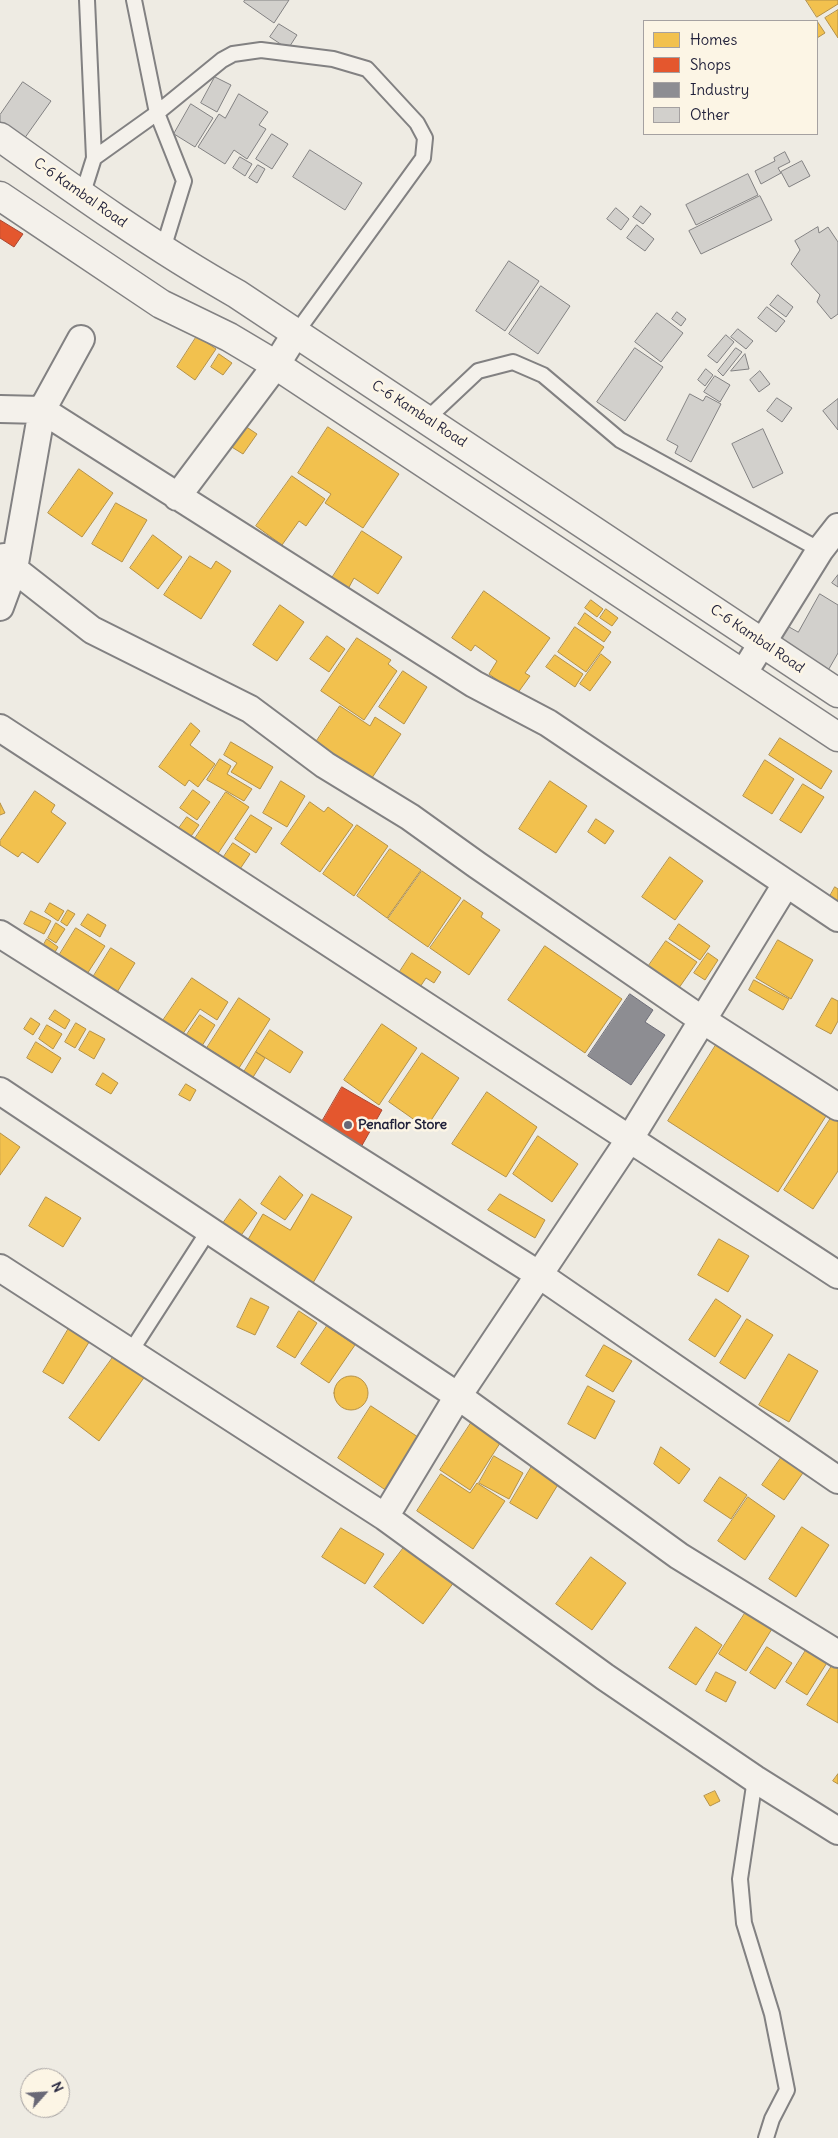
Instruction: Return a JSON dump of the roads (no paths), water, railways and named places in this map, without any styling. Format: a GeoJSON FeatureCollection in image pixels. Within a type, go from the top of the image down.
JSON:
{"type":"FeatureCollection","features":[{"type":"Feature","properties":{"kind":"main road","name":"C-6 Kambal Road"},"geometry":{"type":"LineString","coordinates":[[0,137],[82,196],[427,419],[838,693]]}},
{"type":"Feature","properties":{"kind":"main road"},"geometry":{"type":"LineString","coordinates":[[0,196],[161,304],[229,337],[276,365],[838,737]]}},
{"type":"Feature","properties":{"kind":"street"},"geometry":{"type":"LineString","coordinates":[[177,496],[276,365],[296,333]]}},
{"type":"Feature","properties":{"kind":"street"},"geometry":{"type":"LineString","coordinates":[[0,607],[7,560],[42,410],[81,339]]}},
{"type":"Feature","properties":{"kind":"street"},"geometry":{"type":"LineString","coordinates":[[0,409],[42,410],[474,684],[548,723],[838,918]]}},
{"type":"Feature","properties":{"kind":"street"},"geometry":{"type":"LineString","coordinates":[[743,674],[820,550],[838,527]]}},
{"type":"Feature","properties":{"kind":"street"},"geometry":{"type":"LineString","coordinates":[[7,560],[92,630],[250,709],[325,765],[410,817],[704,1020],[838,1107]]}},
{"type":"Feature","properties":{"kind":"street"},"geometry":{"type":"LineString","coordinates":[[0,728],[216,867],[838,1276]]}},
{"type":"Feature","properties":{"kind":"street"},"geometry":{"type":"LineString","coordinates":[[385,1517],[458,1396],[629,1140],[786,884]]}},
{"type":"Feature","properties":{"kind":"street"},"geometry":{"type":"LineString","coordinates":[[0,934],[538,1274],[838,1480]]}},
{"type":"Feature","properties":{"kind":"street"},"geometry":{"type":"LineString","coordinates":[[0,1091],[458,1396],[679,1556],[838,1654]]}},
{"type":"Feature","properties":{"kind":"street"},"geometry":{"type":"LineString","coordinates":[[0,1268],[385,1517],[605,1677],[755,1779],[838,1831]]}},
{"type":"Feature","properties":{"kind":"lane"},"geometry":{"type":"LineString","coordinates":[[82,196],[94,158],[87,0]]}},
{"type":"Feature","properties":{"kind":"lane"},"geometry":{"type":"LineString","coordinates":[[134,0],[134,8],[157,113],[184,181],[163,249]]}},
{"type":"Feature","properties":{"kind":"lane"},"geometry":{"type":"LineString","coordinates":[[94,158],[157,113],[222,60],[233,54],[261,50],[333,59],[367,69],[417,123],[425,138],[423,158],[296,333]]}},
{"type":"Feature","properties":{"kind":"lane"},"geometry":{"type":"LineString","coordinates":[[427,419],[478,371],[513,362],[542,375],[620,440],[820,550]]}},
{"type":"Feature","properties":{"kind":"lane"},"geometry":{"type":"LineString","coordinates":[[131,1351],[209,1230]]}},
{"type":"Feature","properties":{"kind":"lane"},"geometry":{"type":"LineString","coordinates":[[755,1779],[740,1879],[744,1923],[772,2014],[787,2090],[772,2119],[766,2138]]}},
{"type":"Feature","properties":{"kind":"place","name":"Penaflor Store"},"geometry":{"type":"Point","coordinates":[348,1125]}}]}
